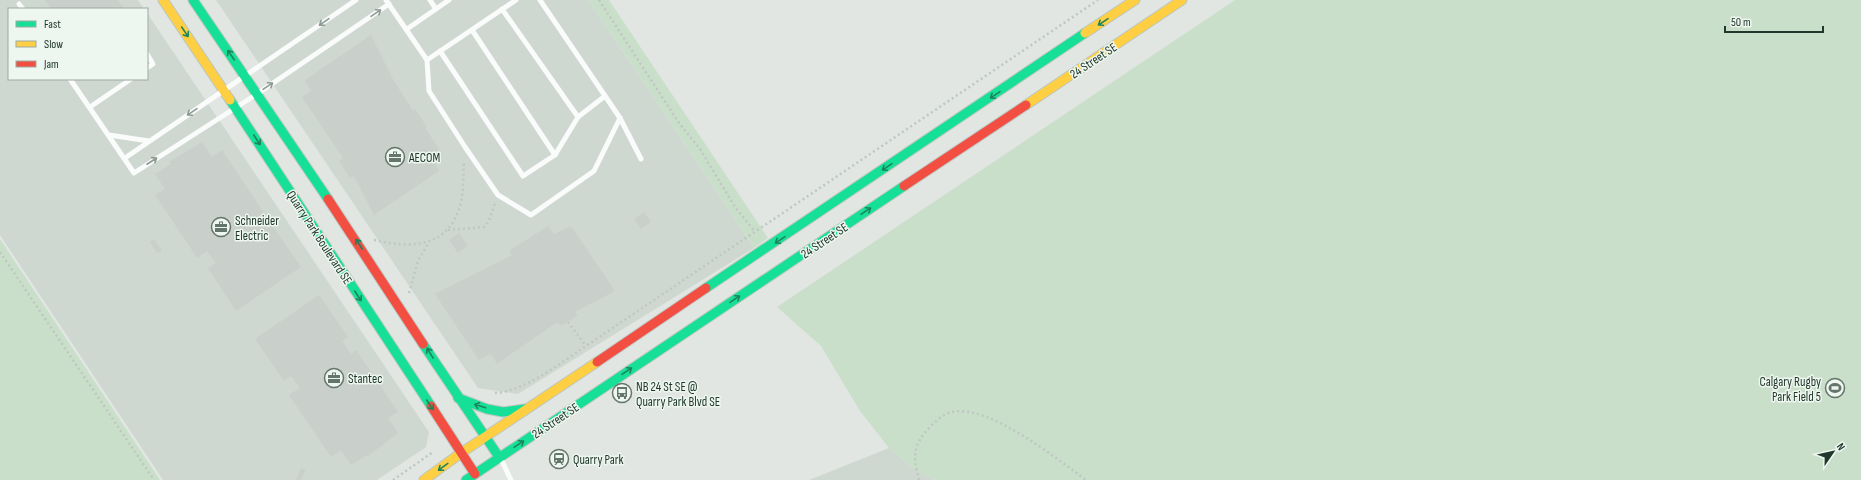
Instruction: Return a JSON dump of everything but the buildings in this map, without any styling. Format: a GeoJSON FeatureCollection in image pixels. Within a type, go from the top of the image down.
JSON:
{"type":"FeatureCollection","features":[{"type":"Feature","properties":{"kind":"main road","name":"Quarry Park Boulevard SE"},"geometry":{"type":"LineString","coordinates":[[163,0],[224,90],[461,453],[477,475]]}},
{"type":"Feature","properties":{"kind":"main road","name":"Quarry Park Boulevard SE"},"geometry":{"type":"LineString","coordinates":[[193,0],[366,255],[458,398],[499,457]]}},
{"type":"Feature","properties":{"kind":"main road","name":"24 Street SE"},"geometry":{"type":"LineString","coordinates":[[424,480],[461,453],[1135,0]]}},
{"type":"Feature","properties":{"kind":"main road","name":"24 Street SE"},"geometry":{"type":"LineString","coordinates":[[466,480],[477,475],[499,457],[1182,0]]}},
{"type":"Feature","properties":{"kind":"main road"},"geometry":{"type":"LineString","coordinates":[[458,398],[487,409],[503,412],[529,408]]}},
{"type":"Feature","properties":{"kind":"lane"},"geometry":{"type":"LineString","coordinates":[[125,158],[224,90],[246,77],[356,0]]}},
{"type":"Feature","properties":{"kind":"lane"},"geometry":{"type":"LineString","coordinates":[[430,0],[436,9]]}},
{"type":"Feature","properties":{"kind":"lane"},"geometry":{"type":"LineString","coordinates":[[407,29],[449,0]]}},
{"type":"Feature","properties":{"kind":"lane"},"geometry":{"type":"LineString","coordinates":[[427,60],[516,0]]}},
{"type":"Feature","properties":{"kind":"lane"},"geometry":{"type":"LineString","coordinates":[[540,0],[620,118],[641,159]]}},
{"type":"Feature","properties":{"kind":"lane"},"geometry":{"type":"LineString","coordinates":[[71,80],[134,173],[257,94],[388,2],[427,60],[429,91],[465,147],[498,195],[531,215],[594,171],[620,118]]}},
{"type":"Feature","properties":{"kind":"lane"},"geometry":{"type":"LineString","coordinates":[[502,9],[578,117]]}},
{"type":"Feature","properties":{"kind":"lane"},"geometry":{"type":"LineString","coordinates":[[472,30],[555,155]]}},
{"type":"Feature","properties":{"kind":"lane"},"geometry":{"type":"LineString","coordinates":[[440,51],[523,176],[555,155],[578,117],[605,96]]}},
{"type":"Feature","properties":{"kind":"lane"},"geometry":{"type":"LineString","coordinates":[[148,56],[153,64],[148,67]]}},
{"type":"Feature","properties":{"kind":"lane"},"geometry":{"type":"LineString","coordinates":[[90,107],[130,80]]}},
{"type":"Feature","properties":{"kind":"lane"},"geometry":{"type":"LineString","coordinates":[[109,135],[149,141]]}},
{"type":"Feature","properties":{"kind":"lane"},"geometry":{"type":"LineString","coordinates":[[499,457],[511,480]]}},
{"type":"Feature","properties":{"kind":"path"},"geometry":{"type":"LineString","coordinates":[[599,0],[679,123],[700,149],[735,207],[755,232]]}},
{"type":"Feature","properties":{"kind":"path"},"geometry":{"type":"LineString","coordinates":[[495,393],[508,391],[528,383],[586,346],[1098,0]]}},
{"type":"Feature","properties":{"kind":"path"},"geometry":{"type":"LineString","coordinates":[[409,293],[418,261],[430,242],[447,230],[461,202],[465,147]]}},
{"type":"Feature","properties":{"kind":"path"},"geometry":{"type":"LineString","coordinates":[[447,230],[484,227],[489,221],[498,195]]}},
{"type":"Feature","properties":{"kind":"path"},"geometry":{"type":"LineString","coordinates":[[374,240],[409,246],[430,242]]}},
{"type":"Feature","properties":{"kind":"path"},"geometry":{"type":"LineString","coordinates":[[0,252],[154,480]]}},
{"type":"Feature","properties":{"kind":"path"},"geometry":{"type":"LineString","coordinates":[[568,322],[586,346]]}},
{"type":"Feature","properties":{"kind":"path"},"geometry":{"type":"LineString","coordinates":[[919,480],[914,460],[918,441],[938,420],[952,412],[968,412],[1000,423],[1026,437],[1086,480]]}},
{"type":"Feature","properties":{"kind":"path"},"geometry":{"type":"LineString","coordinates":[[393,480],[433,452]]}},
{"type":"Feature","properties":{"kind":"shaded area"},"geometry":{"type":"Polygon","coordinates":[[[0,0],[138,0],[143,8],[8,8],[8,80],[148,80],[148,14],[429,432],[426,447],[377,480],[163,480],[0,235],[0,0]]]}},
{"type":"Feature","properties":{"kind":"shaded area"},"geometry":{"type":"Polygon","coordinates":[[[216,0],[588,0],[754,248],[518,394],[478,388],[216,0]]]}},
{"type":"Feature","properties":{"kind":"shaded area"},"geometry":{"type":"Polygon","coordinates":[[[889,448],[909,465],[935,480],[809,480],[889,448]]]}},
{"type":"Feature","properties":{"kind":"green space"},"geometry":{"type":"Polygon","coordinates":[[[588,0],[609,0],[768,238],[754,248],[588,0]]]}},
{"type":"Feature","properties":{"kind":"green space"},"geometry":{"type":"Polygon","coordinates":[[[1235,0],[1861,0],[1861,480],[935,480],[909,465],[889,448],[860,411],[821,346],[777,307],[1235,0]]]}},
{"type":"Feature","properties":{"kind":"green space"},"geometry":{"type":"Polygon","coordinates":[[[0,239],[160,480],[0,480],[0,239]]]}},
{"type":"Feature","properties":{"kind":"traffic: fast"},"geometry":{"type":"LineString","coordinates":[[193,0],[328,199]]}},
{"type":"Feature","properties":{"kind":"traffic: fast"},"geometry":{"type":"LineString","coordinates":[[706,288],[1085,33]]}},
{"type":"Feature","properties":{"kind":"traffic: fast"},"geometry":{"type":"LineString","coordinates":[[230,100],[431,406]]}},
{"type":"Feature","properties":{"kind":"traffic: fast"},"geometry":{"type":"LineString","coordinates":[[466,480],[904,186]]}},
{"type":"Feature","properties":{"kind":"traffic: fast"},"geometry":{"type":"LineString","coordinates":[[423,344],[499,457]]}},
{"type":"Feature","properties":{"kind":"traffic: fast"},"geometry":{"type":"LineString","coordinates":[[458,398],[487,409],[503,412],[525,409]]}},
{"type":"Feature","properties":{"kind":"traffic: slow"},"geometry":{"type":"LineString","coordinates":[[163,0],[230,100]]}},
{"type":"Feature","properties":{"kind":"traffic: slow"},"geometry":{"type":"LineString","coordinates":[[1085,33],[1135,0]]}},
{"type":"Feature","properties":{"kind":"traffic: slow"},"geometry":{"type":"LineString","coordinates":[[1026,105],[1182,0]]}},
{"type":"Feature","properties":{"kind":"traffic: slow"},"geometry":{"type":"LineString","coordinates":[[424,480],[461,453],[597,362]]}},
{"type":"Feature","properties":{"kind":"traffic: jam"},"geometry":{"type":"LineString","coordinates":[[904,186],[1026,105]]}},
{"type":"Feature","properties":{"kind":"traffic: jam"},"geometry":{"type":"LineString","coordinates":[[328,199],[423,344]]}},
{"type":"Feature","properties":{"kind":"traffic: jam"},"geometry":{"type":"LineString","coordinates":[[597,362],[706,288]]}},
{"type":"Feature","properties":{"kind":"traffic: jam"},"geometry":{"type":"LineString","coordinates":[[431,406],[475,474]]}},
{"type":"Feature","properties":{"kind":"place","name":"AECOM"},"geometry":{"type":"Point","coordinates":[395,157]}},
{"type":"Feature","properties":{"kind":"place","name":"Schneider Electric"},"geometry":{"type":"Point","coordinates":[221,227]}},
{"type":"Feature","properties":{"kind":"place","name":"Stantec"},"geometry":{"type":"Point","coordinates":[334,378]}},
{"type":"Feature","properties":{"kind":"place","name":"Calgary Rugby Park Field 5"},"geometry":{"type":"Point","coordinates":[1835,388]}},
{"type":"Feature","properties":{"kind":"place","name":"NB 24 St SE @ Quarry Park Blvd SE"},"geometry":{"type":"Point","coordinates":[622,393]}},
{"type":"Feature","properties":{"kind":"place","name":"Quarry Park"},"geometry":{"type":"Point","coordinates":[559,459]}}]}
